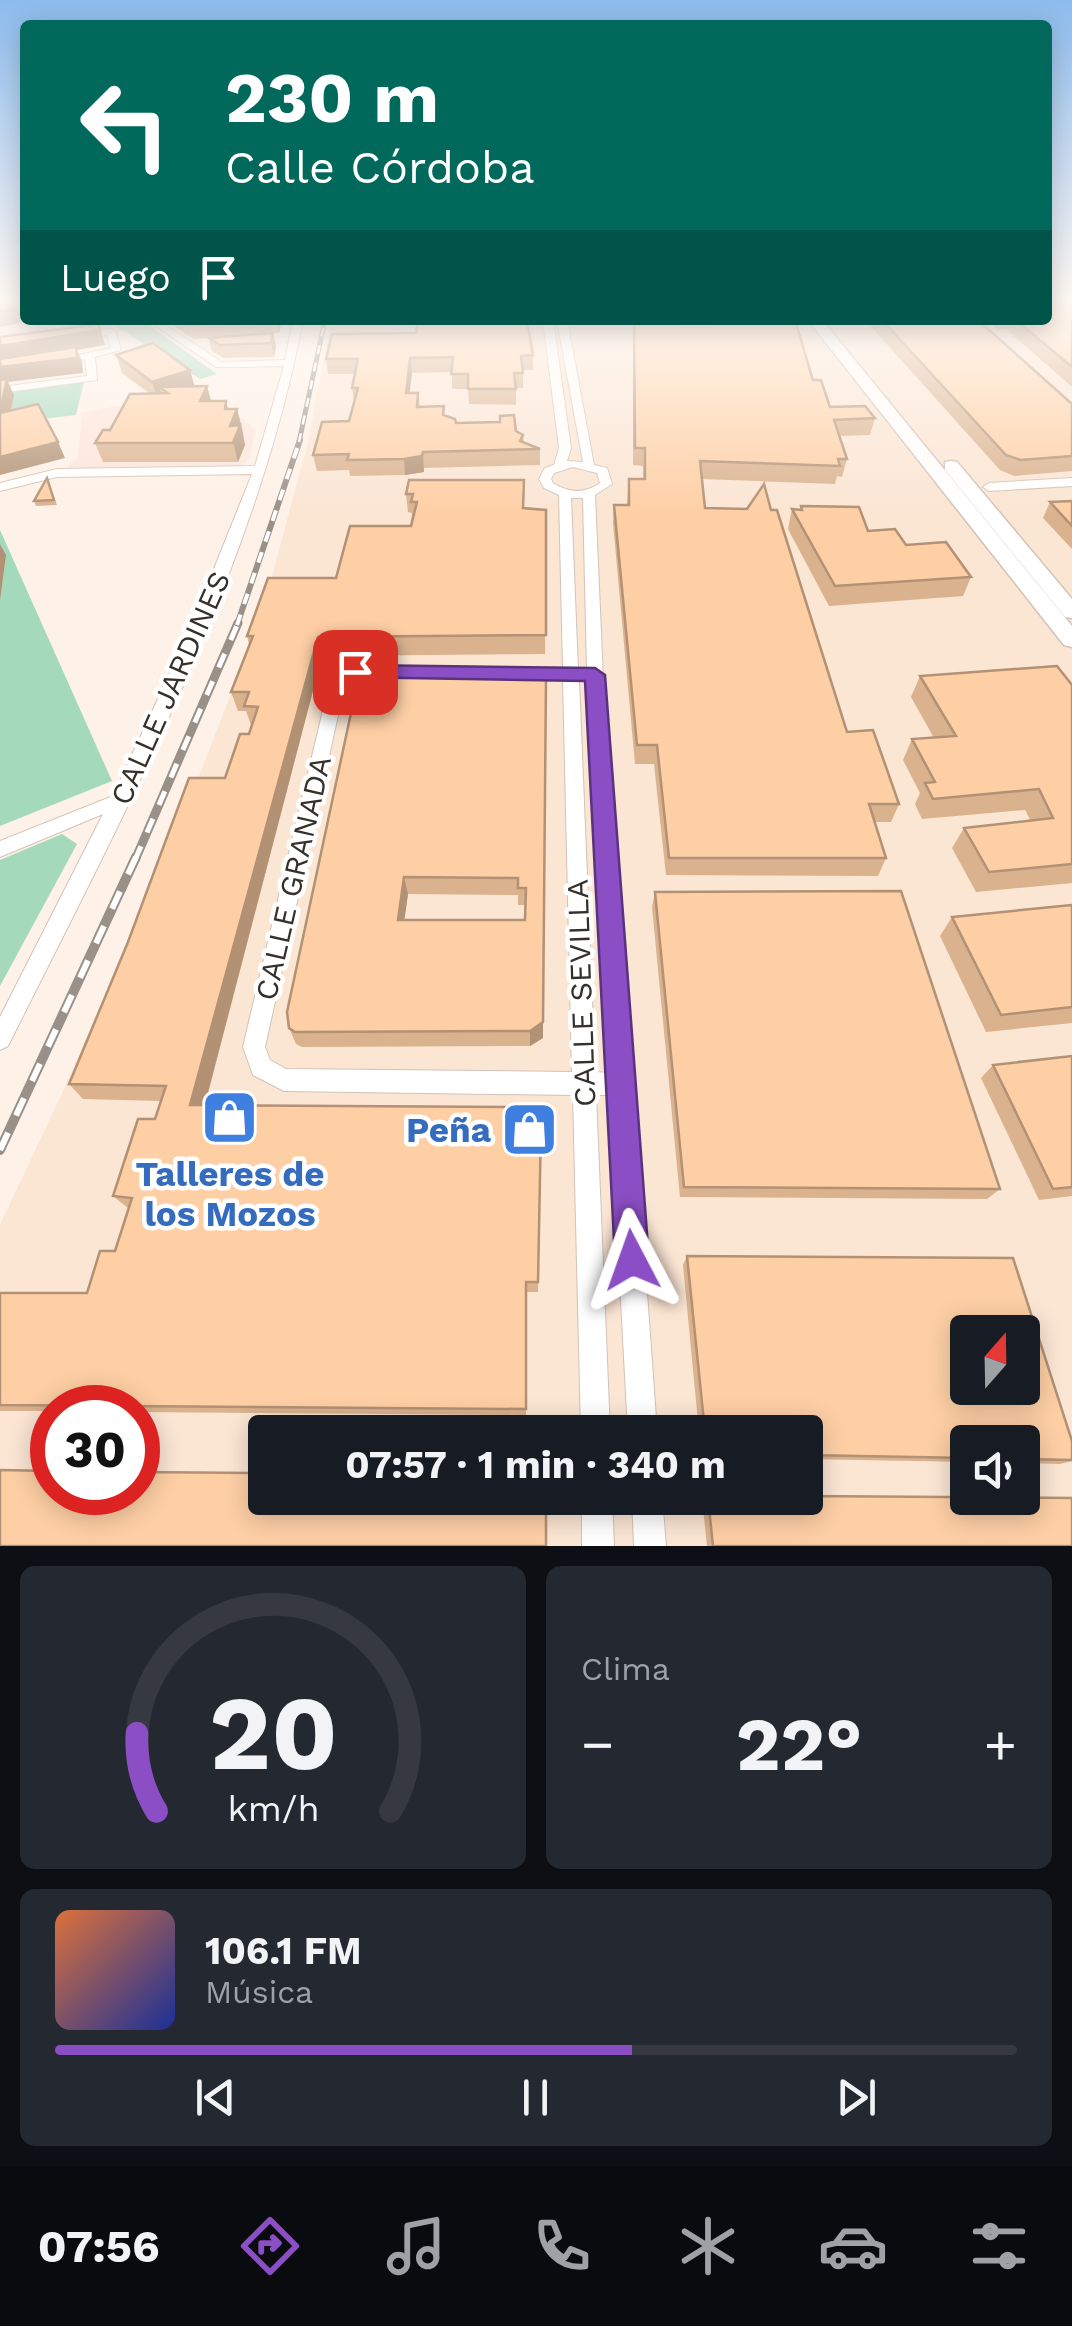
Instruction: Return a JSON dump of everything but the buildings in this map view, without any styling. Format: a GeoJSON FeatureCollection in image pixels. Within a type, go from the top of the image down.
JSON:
{"type":"FeatureCollection","features":[{"type":"Feature","properties":{"kind":"main road"},"geometry":{"type":"LineString","coordinates":[[854,370],[1072,640]]}},
{"type":"Feature","properties":{"kind":"main road"},"geometry":{"type":"LineString","coordinates":[[872,370],[1072,612]]}},
{"type":"Feature","properties":{"kind":"street"},"geometry":{"type":"LineString","coordinates":[[0,390],[92,378],[91,370]]}},
{"type":"Feature","properties":{"kind":"street","name":"CALLE JARDINES"},"geometry":{"type":"LineString","coordinates":[[0,1039],[94,856],[217,586],[260,470],[288,370]]}},
{"type":"Feature","properties":{"kind":"street"},"geometry":{"type":"LineString","coordinates":[[569,370],[589,464],[560,465],[565,448],[555,373],[570,374]]}},
{"type":"Feature","properties":{"kind":"street","name":"CALLE SEVILLA"},"geometry":{"type":"LineString","coordinates":[[589,464],[603,470],[608,480],[600,490],[588,494],[595,675],[642,1415]]}},
{"type":"Feature","properties":{"kind":"street","name":"CALLE SEVILLA"},"geometry":{"type":"LineString","coordinates":[[560,465],[549,470],[545,479],[552,489],[566,494],[594,1415]]}},
{"type":"Feature","properties":{"kind":"street"},"geometry":{"type":"LineString","coordinates":[[0,488],[57,473],[260,470]]}},
{"type":"Feature","properties":{"kind":"street"},"geometry":{"type":"LineString","coordinates":[[989,487],[1072,482]]}},
{"type":"Feature","properties":{"kind":"street"},"geometry":{"type":"LineString","coordinates":[[566,494],[588,494]]}},
{"type":"Feature","properties":{"kind":"street","name":"CALLE GRANADA"},"geometry":{"type":"LineString","coordinates":[[394,672],[355,672],[338,686],[254,1047],[261,1067],[284,1080],[584,1083]]}},
{"type":"Feature","properties":{"kind":"street"},"geometry":{"type":"LineString","coordinates":[[492,674],[595,675]]}},
{"type":"Feature","properties":{"kind":"street"},"geometry":{"type":"LineString","coordinates":[[0,848],[120,800]]}},
{"type":"Feature","properties":{"kind":"street"},"geometry":{"type":"LineString","coordinates":[[66,821],[86,828],[92,837],[94,856]]}},
{"type":"Feature","properties":{"kind":"street"},"geometry":{"type":"LineString","coordinates":[[584,1083],[621,1084]]}},
{"type":"Feature","properties":{"kind":"street"},"geometry":{"type":"LineString","coordinates":[[597,1515],[598,1546]]}},
{"type":"Feature","properties":{"kind":"street"},"geometry":{"type":"LineString","coordinates":[[648,1515],[650,1546]]}},
{"type":"Feature","properties":{"kind":"shaded area"},"geometry":{"type":"Polygon","coordinates":[[[322,370],[1072,370],[1072,1546],[0,1546],[0,1225],[65,1087],[201,771],[262,614],[309,438],[322,370]]]}},
{"type":"Feature","properties":{"kind":"shaded area"},"geometry":{"type":"Polygon","coordinates":[[[217,401],[256,429],[244,465],[67,468],[78,456],[82,413],[131,403],[217,401]]]}},
{"type":"Feature","properties":{"kind":"green space"},"geometry":{"type":"Polygon","coordinates":[[[186,370],[212,370],[217,374],[200,379],[186,370]]]}},
{"type":"Feature","properties":{"kind":"green space"},"geometry":{"type":"Polygon","coordinates":[[[84,381],[76,415],[0,424],[0,391],[84,381]]]}},
{"type":"Feature","properties":{"kind":"green space"},"geometry":{"type":"Polygon","coordinates":[[[0,530],[112,781],[0,826],[0,530]]]}},
{"type":"Feature","properties":{"kind":"green space"},"geometry":{"type":"Polygon","coordinates":[[[62,834],[77,844],[0,986],[0,860],[62,834]]]}},
{"type":"Feature","properties":{"kind":"railway"},"geometry":{"type":"LineString","coordinates":[[299,442],[314,370]]}},
{"type":"Feature","properties":{"kind":"railway"},"geometry":{"type":"LineString","coordinates":[[237,625],[300,440]]}},
{"type":"Feature","properties":{"kind":"railway"},"geometry":{"type":"LineString","coordinates":[[135,860],[238,623]]}},
{"type":"Feature","properties":{"kind":"railway"},"geometry":{"type":"LineString","coordinates":[[0,1150],[136,857]]}},
{"type":"Feature","properties":{"kind":"place","name":"Talleres de los Mozos"},"geometry":{"type":"Point","coordinates":[230,1118]}},
{"type":"Feature","properties":{"kind":"place","name":"Peña"},"geometry":{"type":"Point","coordinates":[530,1130]}},
{"type":"Feature","properties":{"kind":"route"},"geometry":{"type":"LineString","coordinates":[[355,672],[595,675],[632,1260]]}}]}
